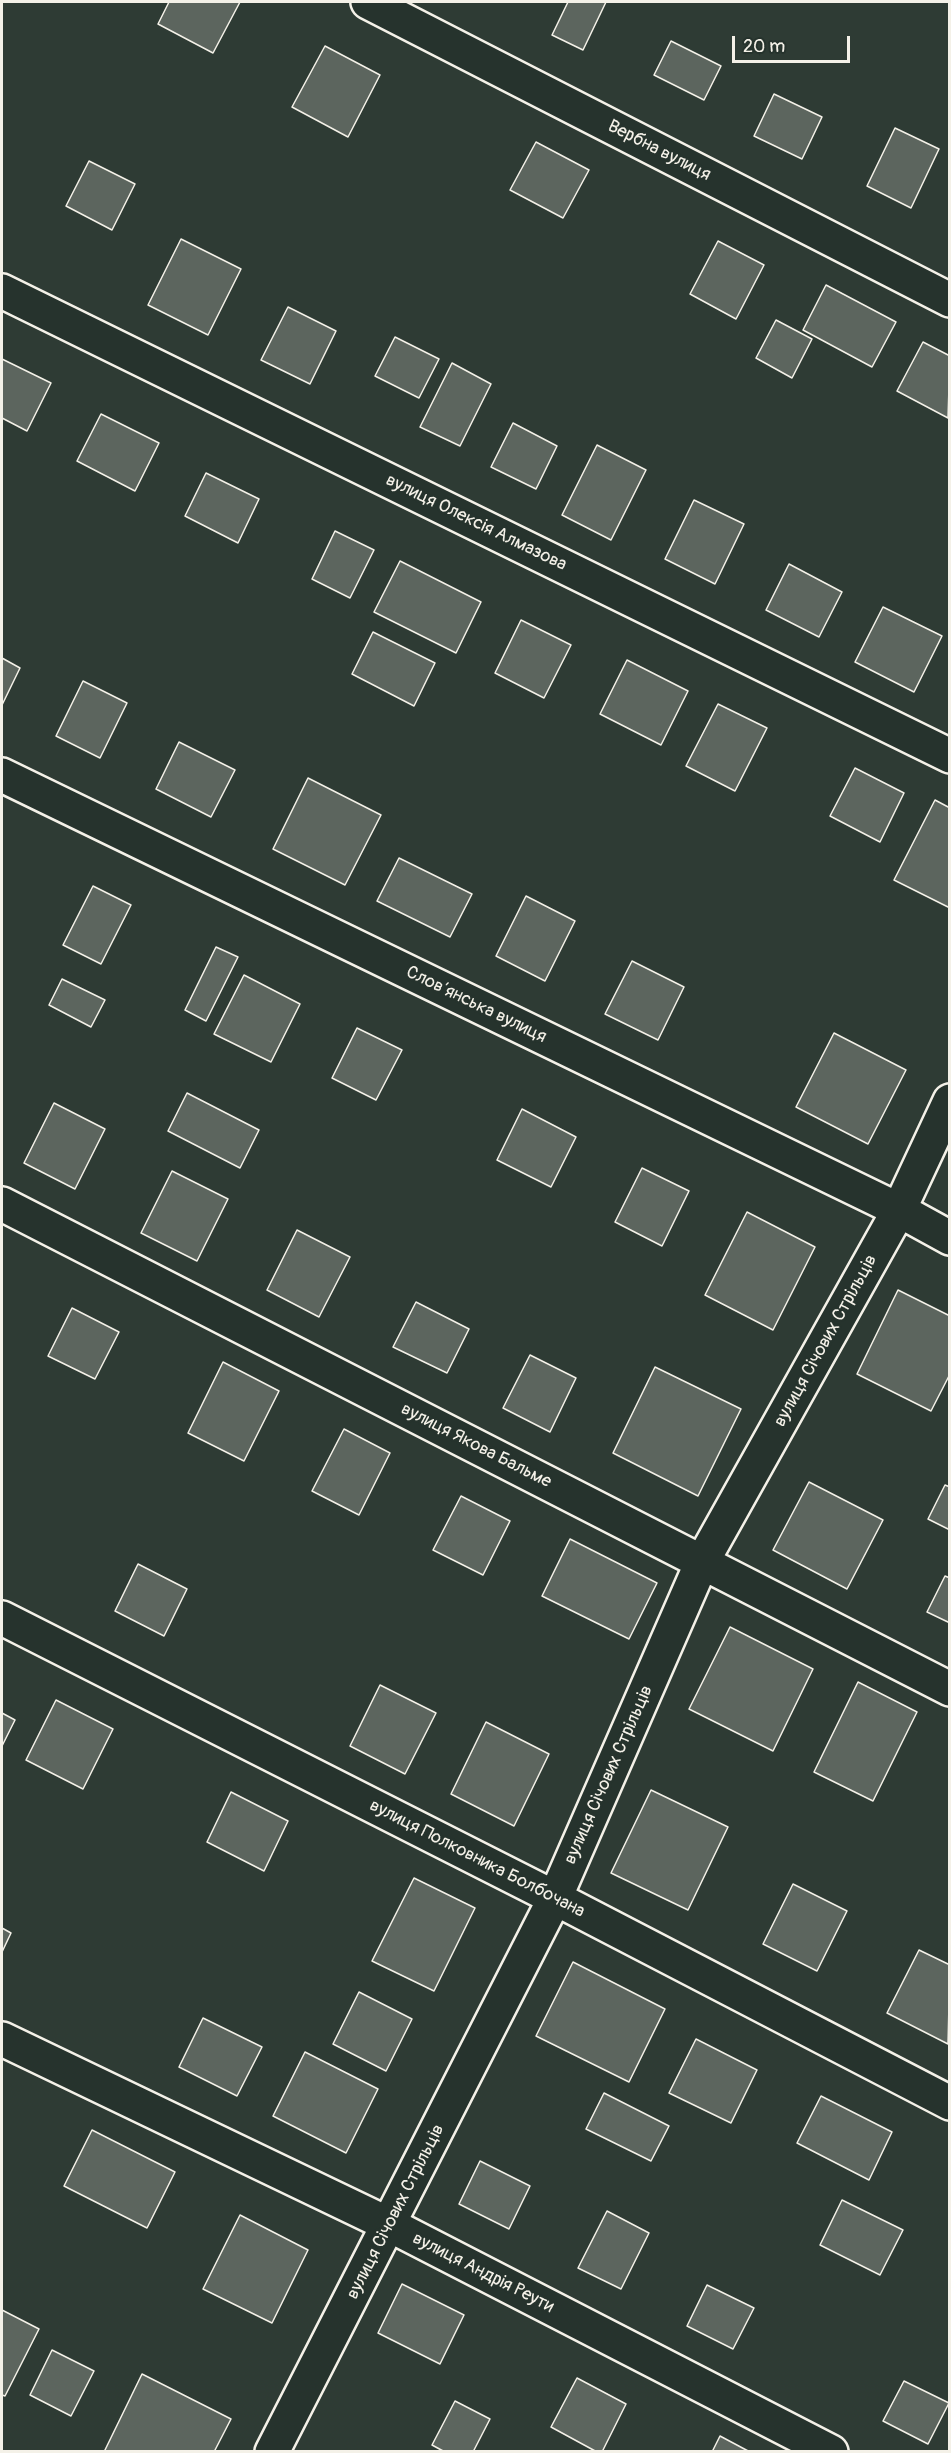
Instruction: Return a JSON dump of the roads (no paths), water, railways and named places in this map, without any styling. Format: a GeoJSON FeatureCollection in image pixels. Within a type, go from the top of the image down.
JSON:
{"type":"FeatureCollection","features":[{"type":"Feature","properties":{"kind":"street","name":"Вербна вулиця"},"geometry":{"type":"LineString","coordinates":[[368,2],[950,300]]}},
{"type":"Feature","properties":{"kind":"street","name":"вулиця Олексія Алмазова"},"geometry":{"type":"LineString","coordinates":[[2,291],[950,756]]}},
{"type":"Feature","properties":{"kind":"street","name":"Словʼянська вулиця"},"geometry":{"type":"LineString","coordinates":[[2,775],[899,1210],[950,1238]]}},
{"type":"Feature","properties":{"kind":"street","name":"вулиця Січових Стрільців"},"geometry":{"type":"LineString","coordinates":[[272,2451],[390,2225],[555,1898],[702,1562],[899,1210],[950,1101]]}},
{"type":"Feature","properties":{"kind":"street","name":"вулиця Якова Бальме"},"geometry":{"type":"LineString","coordinates":[[2,1204],[950,1689]]}},
{"type":"Feature","properties":{"kind":"street","name":"вулиця Полковника Болбочана"},"geometry":{"type":"LineString","coordinates":[[2,1618],[555,1898],[950,2103]]}},
{"type":"Feature","properties":{"kind":"street","name":"вулиця Андрія Реути"},"geometry":{"type":"LineString","coordinates":[[2,2039],[390,2225],[831,2451]]}}]}
